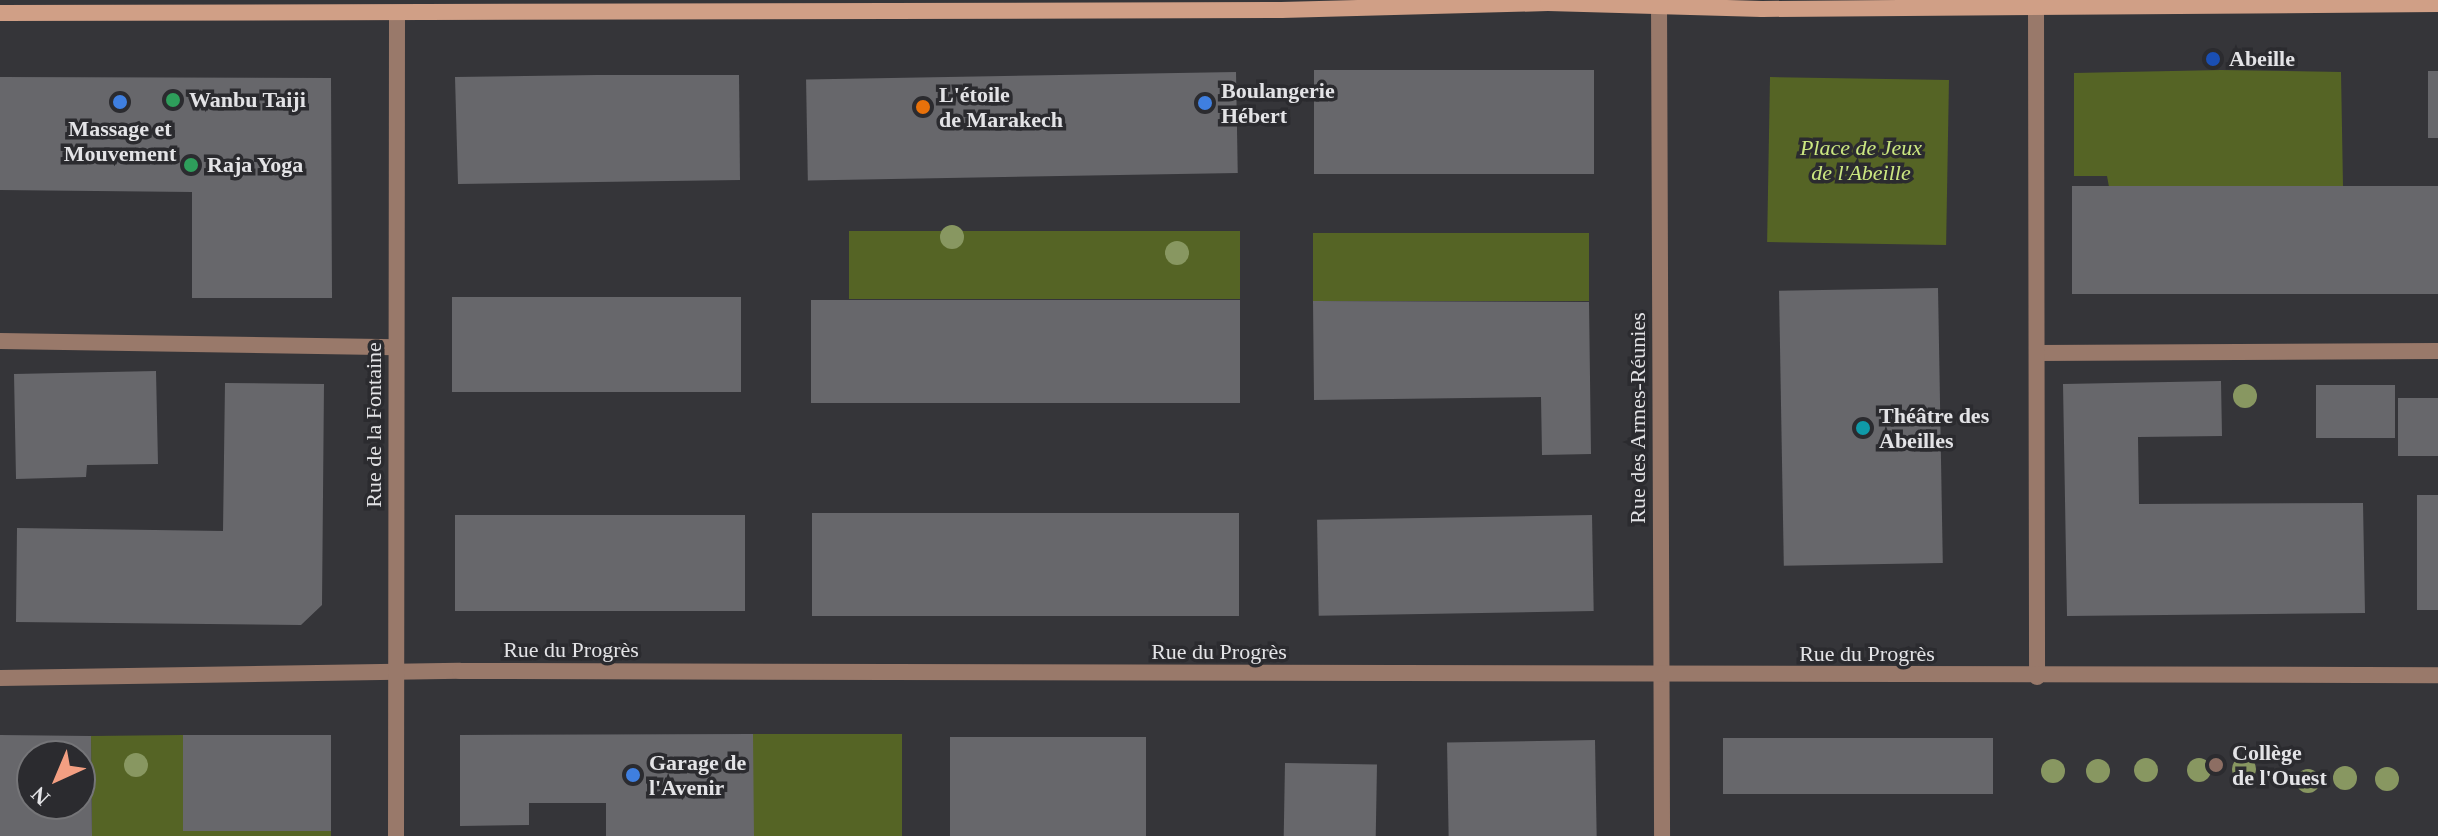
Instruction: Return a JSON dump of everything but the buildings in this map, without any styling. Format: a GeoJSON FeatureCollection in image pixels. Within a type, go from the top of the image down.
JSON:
{"type":"FeatureCollection","features":[{"type":"Feature","properties":{"kind":"main road"},"geometry":{"type":"LineString","coordinates":[[0,13],[397,14],[422,7],[1281,10],[1548,3],[2036,6],[2438,4]]}},
{"type":"Feature","properties":{"kind":"street","name":"Rue des Armes-Réunies"},"geometry":{"type":"LineString","coordinates":[[1660,4],[1662,836]]}},
{"type":"Feature","properties":{"kind":"street"},"geometry":{"type":"LineString","coordinates":[[2036,6],[2037,677]]}},
{"type":"Feature","properties":{"kind":"street","name":"Rue de la Fontaine"},"geometry":{"type":"LineString","coordinates":[[396,836],[397,14]]}},
{"type":"Feature","properties":{"kind":"street"},"geometry":{"type":"LineString","coordinates":[[0,341],[396,347]]}},
{"type":"Feature","properties":{"kind":"street"},"geometry":{"type":"LineString","coordinates":[[2037,353],[2438,351]]}},
{"type":"Feature","properties":{"kind":"street","name":"Rue du Progrès"},"geometry":{"type":"LineString","coordinates":[[0,678],[396,671],[2037,677],[2438,675]]}},
{"type":"Feature","properties":{"kind":"green space"},"geometry":{"type":"Polygon","coordinates":[[[2221,70],[2341,72],[2343,186],[2109,187],[2107,176],[2074,176],[2074,73],[2221,70]]]}},
{"type":"Feature","properties":{"kind":"green space","name":"Place de Jeux de l'Abeille"},"geometry":{"type":"Polygon","coordinates":[[[1770,77],[1949,80],[1946,245],[1767,242],[1770,77]]]}},
{"type":"Feature","properties":{"kind":"green space"},"geometry":{"type":"Polygon","coordinates":[[[849,231],[1240,231],[1240,299],[849,299],[849,231]]]}},
{"type":"Feature","properties":{"kind":"green space"},"geometry":{"type":"Polygon","coordinates":[[[1313,233],[1589,233],[1589,301],[1313,301],[1313,233]]]}},
{"type":"Feature","properties":{"kind":"green space"},"geometry":{"type":"Polygon","coordinates":[[[753,734],[902,734],[902,836],[753,836],[753,734]]]}},
{"type":"Feature","properties":{"kind":"green space"},"geometry":{"type":"Polygon","coordinates":[[[183,735],[183,831],[331,831],[331,836],[92,836],[92,820],[96,820],[96,740],[91,740],[91,736],[183,735]]]}},
{"type":"Feature","properties":{"kind":"place","name":"Abeille"},"geometry":{"type":"Point","coordinates":[2213,59]}},
{"type":"Feature","properties":{"kind":"place","name":"Wanbu Taiji"},"geometry":{"type":"Point","coordinates":[173,100]}},
{"type":"Feature","properties":{"kind":"place","name":"Massage et Mouvement"},"geometry":{"type":"Point","coordinates":[120,102]}},
{"type":"Feature","properties":{"kind":"place","name":"Boulangerie Hébert"},"geometry":{"type":"Point","coordinates":[1205,103]}},
{"type":"Feature","properties":{"kind":"place","name":"L'étoile de Marakech"},"geometry":{"type":"Point","coordinates":[923,107]}},
{"type":"Feature","properties":{"kind":"place","name":"Raja Yoga"},"geometry":{"type":"Point","coordinates":[191,165]}},
{"type":"Feature","properties":{"kind":"place","name":"Théâtre des Abeilles"},"geometry":{"type":"Point","coordinates":[1863,428]}},
{"type":"Feature","properties":{"kind":"place","name":"Collège de l'Ouest"},"geometry":{"type":"Point","coordinates":[2216,765]}},
{"type":"Feature","properties":{"kind":"place","name":"Garage de l'Avenir"},"geometry":{"type":"Point","coordinates":[633,775]}}]}
